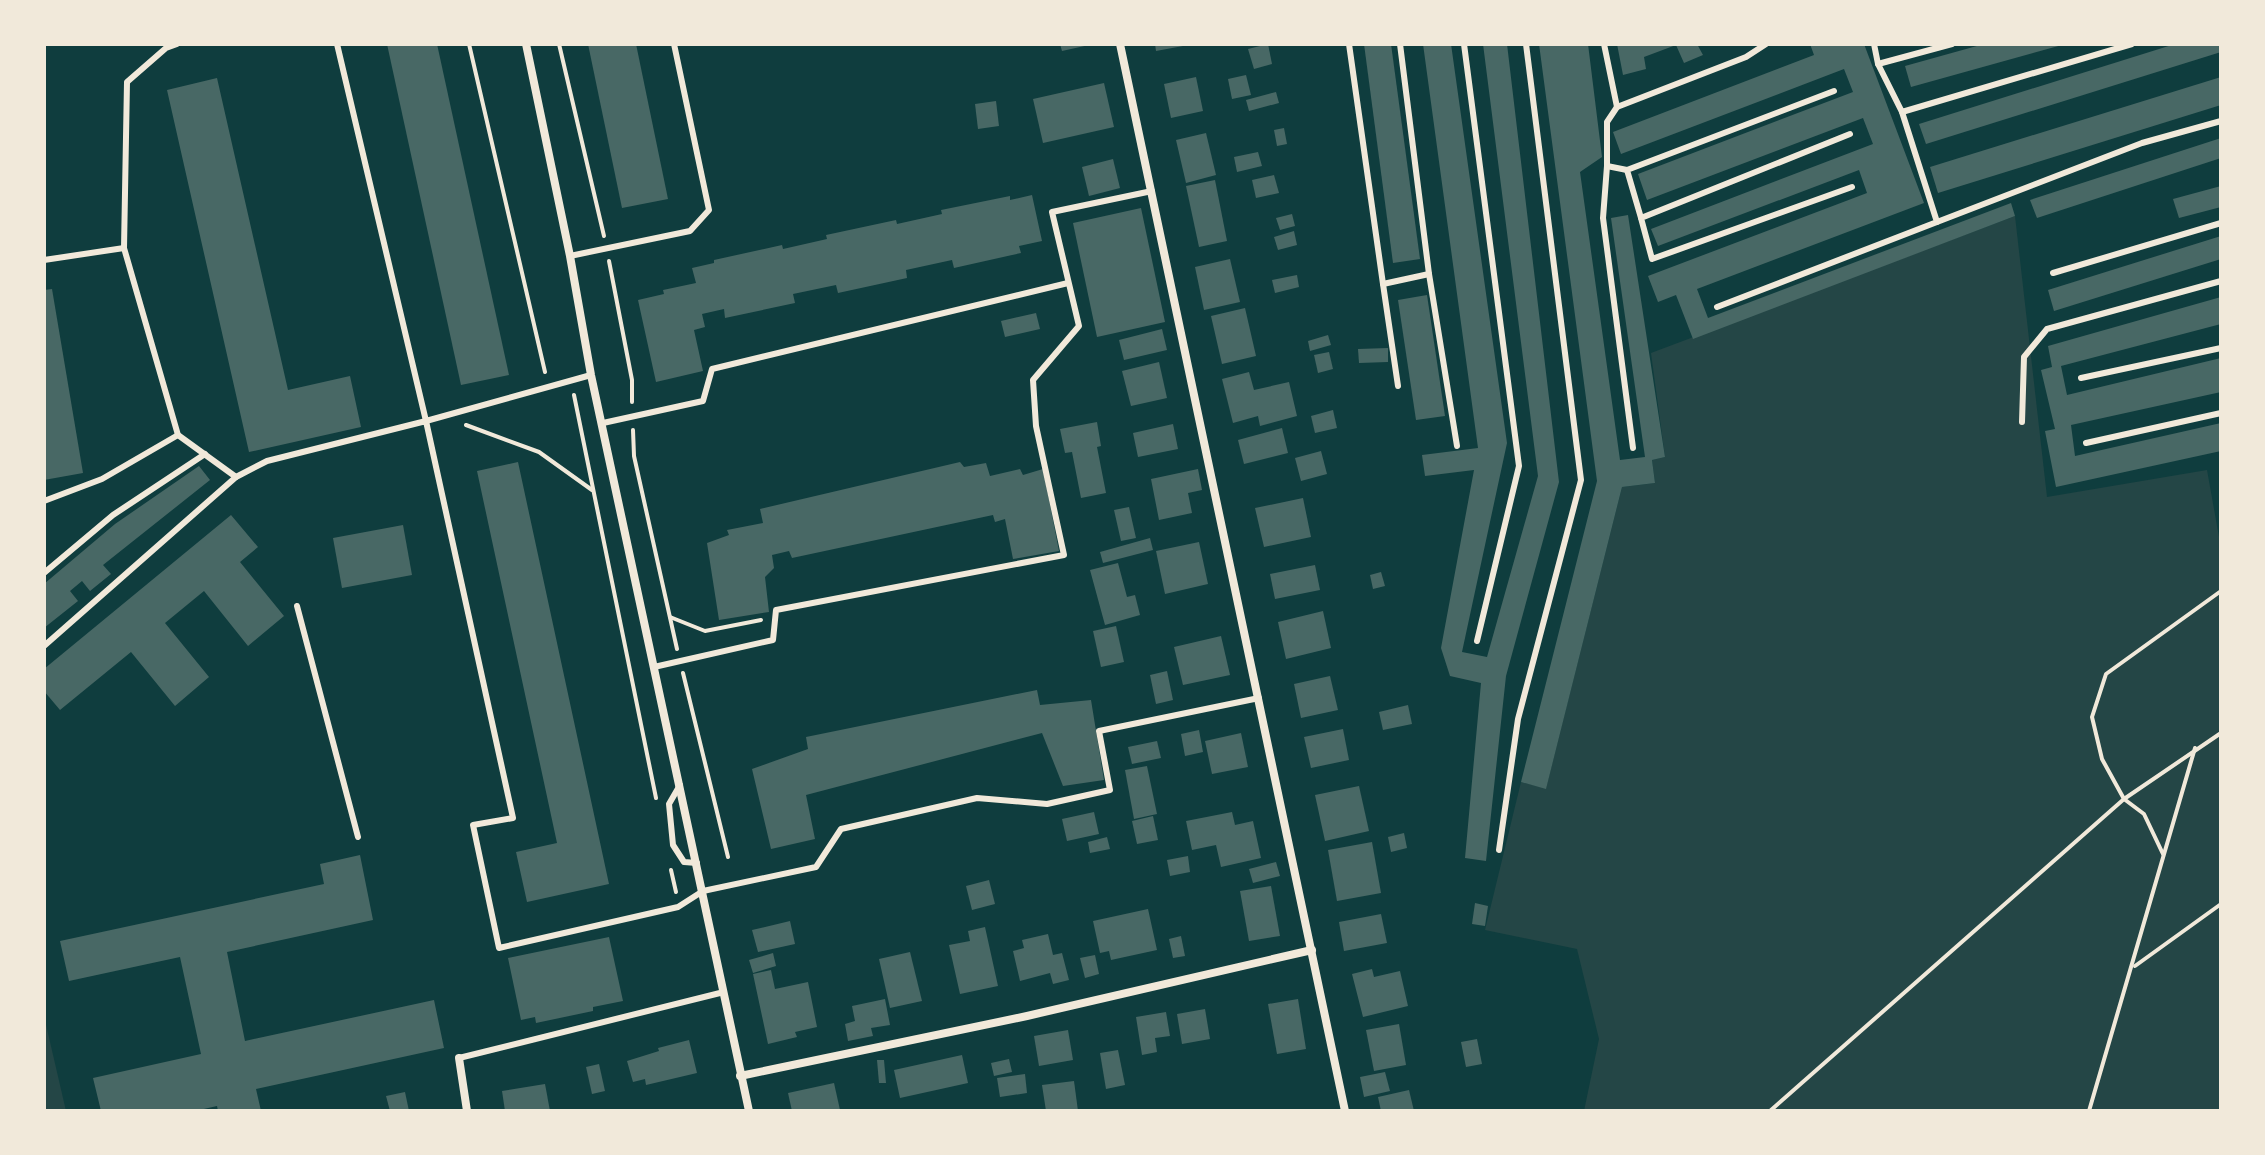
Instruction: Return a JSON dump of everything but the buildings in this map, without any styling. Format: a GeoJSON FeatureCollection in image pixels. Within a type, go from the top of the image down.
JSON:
{"type":"FeatureCollection","features":[{"type":"Feature","properties":{"kind":"street"},"geometry":{"type":"LineString","coordinates":[[526,44],[591,375],[749,1111]]}},
{"type":"Feature","properties":{"kind":"street"},"geometry":{"type":"LineString","coordinates":[[1120,44],[1345,1111]]}},
{"type":"Feature","properties":{"kind":"street"},"geometry":{"type":"LineString","coordinates":[[740,1076],[1027,1016],[1312,950]]}},
{"type":"Feature","properties":{"kind":"street"},"geometry":{"type":"LineString","coordinates":[[459,1058],[467,1111]]}},
{"type":"Feature","properties":{"kind":"lane"},"geometry":{"type":"LineString","coordinates":[[177,44],[166,48],[127,82],[124,248],[178,435],[236,477]]}},
{"type":"Feature","properties":{"kind":"lane"},"geometry":{"type":"LineString","coordinates":[[337,44],[426,421],[513,818],[473,825],[499,948],[678,907],[703,891],[816,867],[841,829],[977,798],[1047,804],[1110,790],[1099,731],[1259,698]]}},
{"type":"Feature","properties":{"kind":"lane"},"geometry":{"type":"LineString","coordinates":[[570,256],[690,231],[709,210],[674,44]]}},
{"type":"Feature","properties":{"kind":"lane"},"geometry":{"type":"LineString","coordinates":[[1349,44],[1398,386]]}},
{"type":"Feature","properties":{"kind":"lane"},"geometry":{"type":"LineString","coordinates":[[1400,44],[1429,274],[1457,446]]}},
{"type":"Feature","properties":{"kind":"lane"},"geometry":{"type":"LineString","coordinates":[[1464,44],[1519,466],[1477,641]]}},
{"type":"Feature","properties":{"kind":"lane"},"geometry":{"type":"LineString","coordinates":[[1499,850],[1518,719],[1581,480],[1526,44]]}},
{"type":"Feature","properties":{"kind":"lane"},"geometry":{"type":"LineString","coordinates":[[1604,44],[1617,107]]}},
{"type":"Feature","properties":{"kind":"lane"},"geometry":{"type":"LineString","coordinates":[[1633,448],[1603,218],[1607,122],[1617,107],[1746,57],[1766,44]]}},
{"type":"Feature","properties":{"kind":"lane"},"geometry":{"type":"LineString","coordinates":[[1874,44],[1878,64],[1902,112],[1937,222]]}},
{"type":"Feature","properties":{"kind":"lane"},"geometry":{"type":"LineString","coordinates":[[1878,64],[1952,44]]}},
{"type":"Feature","properties":{"kind":"lane"},"geometry":{"type":"LineString","coordinates":[[1902,112],[2132,44]]}},
{"type":"Feature","properties":{"kind":"lane"},"geometry":{"type":"LineString","coordinates":[[1607,166],[1627,170],[1834,91]]}},
{"type":"Feature","properties":{"kind":"lane"},"geometry":{"type":"LineString","coordinates":[[1717,307],[2142,143],[2221,121]]}},
{"type":"Feature","properties":{"kind":"lane"},"geometry":{"type":"LineString","coordinates":[[1641,218],[1850,134]]}},
{"type":"Feature","properties":{"kind":"lane"},"geometry":{"type":"LineString","coordinates":[[1627,170],[1652,259],[1852,187]]}},
{"type":"Feature","properties":{"kind":"lane"},"geometry":{"type":"LineString","coordinates":[[654,667],[773,640],[776,610],[1064,555],[1036,426],[1033,380],[1079,326],[1052,212],[1152,191]]}},
{"type":"Feature","properties":{"kind":"lane"},"geometry":{"type":"LineString","coordinates":[[2053,273],[2221,223]]}},
{"type":"Feature","properties":{"kind":"lane"},"geometry":{"type":"LineString","coordinates":[[44,260],[124,248]]}},
{"type":"Feature","properties":{"kind":"lane"},"geometry":{"type":"LineString","coordinates":[[1383,284],[1429,274]]}},
{"type":"Feature","properties":{"kind":"lane"},"geometry":{"type":"LineString","coordinates":[[2022,422],[2024,357],[2047,329],[2221,281]]}},
{"type":"Feature","properties":{"kind":"lane"},"geometry":{"type":"LineString","coordinates":[[603,423],[703,401],[712,369],[1068,283]]}},
{"type":"Feature","properties":{"kind":"lane"},"geometry":{"type":"LineString","coordinates":[[2081,378],[2221,348]]}},
{"type":"Feature","properties":{"kind":"lane"},"geometry":{"type":"LineString","coordinates":[[44,646],[236,477],[267,461],[591,375]]}},
{"type":"Feature","properties":{"kind":"lane"},"geometry":{"type":"LineString","coordinates":[[2086,443],[2221,413]]}},
{"type":"Feature","properties":{"kind":"lane"},"geometry":{"type":"LineString","coordinates":[[44,501],[102,479],[178,435]]}},
{"type":"Feature","properties":{"kind":"lane"},"geometry":{"type":"LineString","coordinates":[[44,573],[113,515],[205,454]]}},
{"type":"Feature","properties":{"kind":"lane"},"geometry":{"type":"LineString","coordinates":[[297,606],[358,837]]}},
{"type":"Feature","properties":{"kind":"lane"},"geometry":{"type":"LineString","coordinates":[[680,785],[669,804],[673,845],[684,862],[697,863]]}},
{"type":"Feature","properties":{"kind":"lane"},"geometry":{"type":"LineString","coordinates":[[459,1058],[724,992]]}},
{"type":"Feature","properties":{"kind":"path"},"geometry":{"type":"LineString","coordinates":[[469,44],[548,387],[574,392],[656,799]]}},
{"type":"Feature","properties":{"kind":"path"},"geometry":{"type":"LineString","coordinates":[[559,44],[607,249],[632,380],[634,456],[669,617],[728,857]]}},
{"type":"Feature","properties":{"kind":"path"},"geometry":{"type":"LineString","coordinates":[[443,416],[539,452],[594,491]]}},
{"type":"Feature","properties":{"kind":"path"},"geometry":{"type":"LineString","coordinates":[[2164,856],[2144,814],[2124,799],[2102,759],[2092,717],[2106,674],[2221,591]]}},
{"type":"Feature","properties":{"kind":"path"},"geometry":{"type":"LineString","coordinates":[[669,617],[705,631],[775,617]]}},
{"type":"Feature","properties":{"kind":"path"},"geometry":{"type":"LineString","coordinates":[[1770,1111],[2124,799],[2221,733]]}},
{"type":"Feature","properties":{"kind":"path"},"geometry":{"type":"LineString","coordinates":[[2089,1111],[2195,748]]}},
{"type":"Feature","properties":{"kind":"path"},"geometry":{"type":"LineString","coordinates":[[669,860],[678,907]]}},
{"type":"Feature","properties":{"kind":"path"},"geometry":{"type":"LineString","coordinates":[[2133,967],[2221,904]]}},
{"type":"Feature","properties":{"kind":"shaded area"},"geometry":{"type":"Polygon","coordinates":[[[2015,216],[2047,497],[2207,470],[2221,548],[2221,1111],[1584,1111],[1599,1039],[1577,949],[1485,930],[1521,782],[1546,788],[1622,487],[1655,483],[1652,460],[1665,457],[1651,353],[2015,216]]]}},
{"type":"Feature","properties":{"kind":"shaded area"},"geometry":{"type":"Polygon","coordinates":[[[44,1016],[66,1111],[44,1111],[44,1016]]]}}]}
